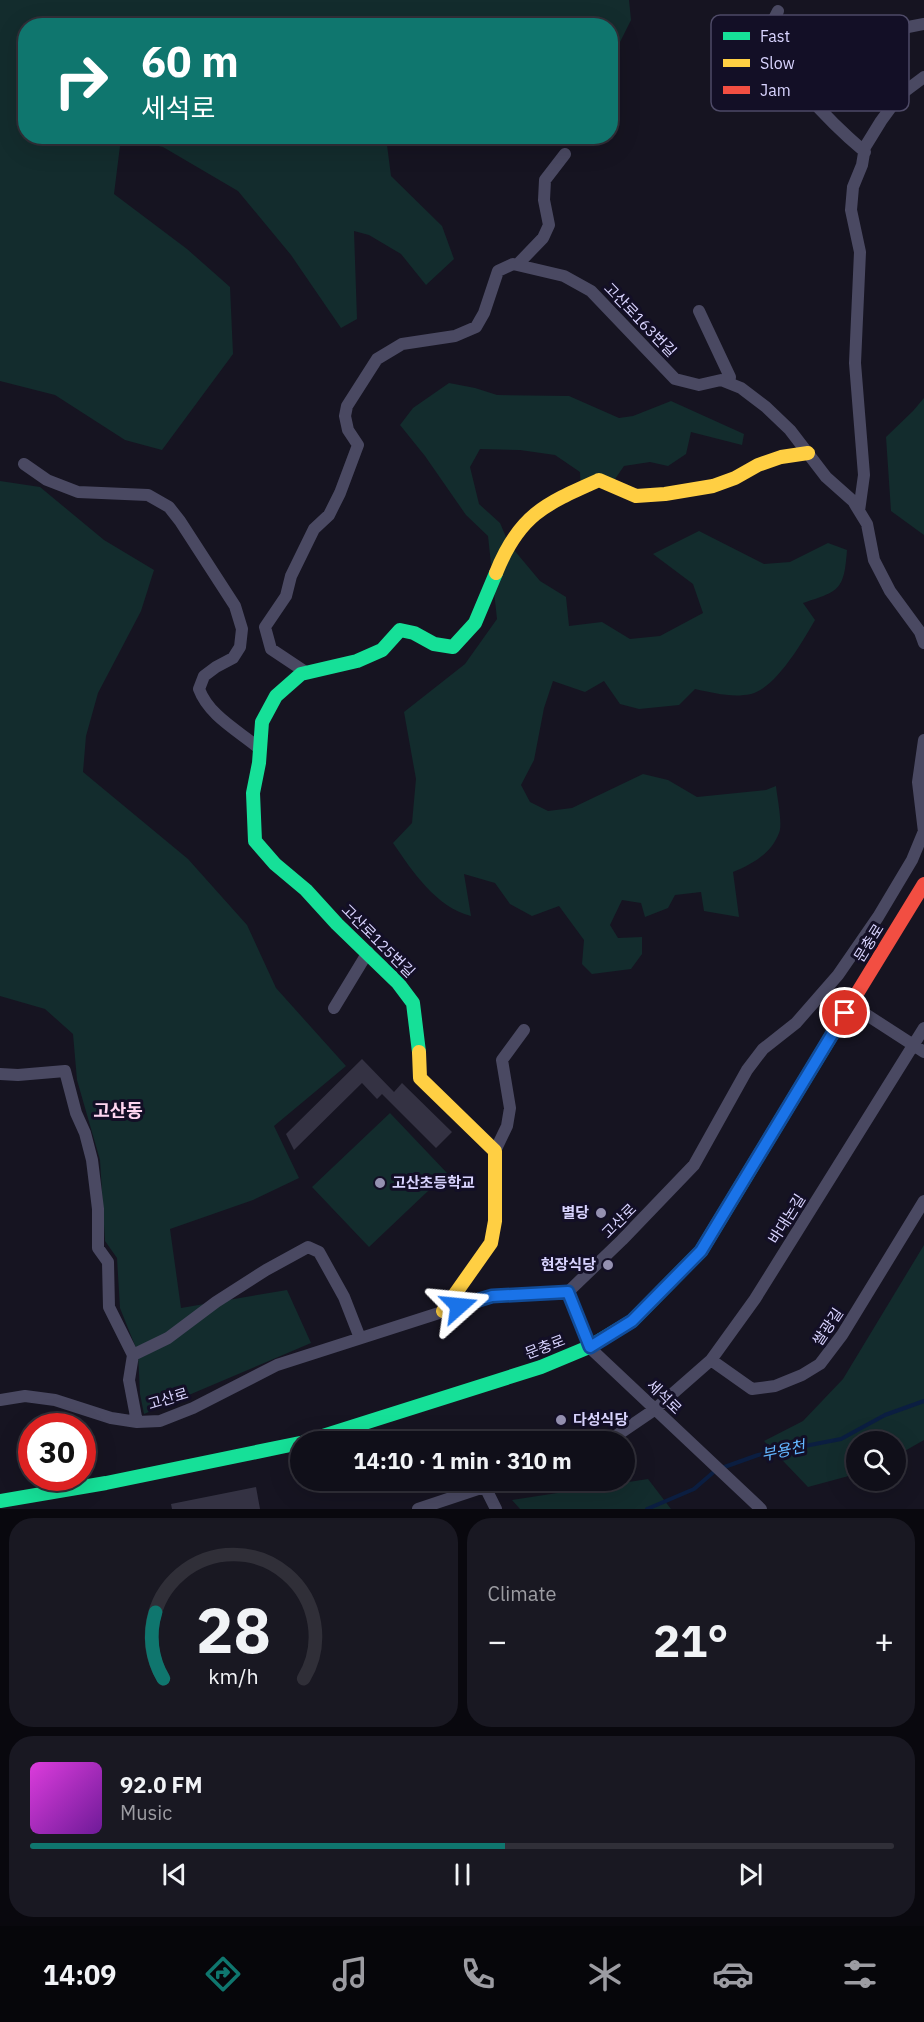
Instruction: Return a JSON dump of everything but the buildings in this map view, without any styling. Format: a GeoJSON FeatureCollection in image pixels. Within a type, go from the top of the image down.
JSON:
{"type":"FeatureCollection","features":[{"type":"Feature","properties":{"kind":"street"},"geometry":{"type":"LineString","coordinates":[[776,15],[778,11]]}},
{"type":"Feature","properties":{"kind":"street"},"geometry":{"type":"LineString","coordinates":[[909,27],[924,24]]}},
{"type":"Feature","properties":{"kind":"street"},"geometry":{"type":"LineString","coordinates":[[909,88],[924,77]]}},
{"type":"Feature","properties":{"kind":"street"},"geometry":{"type":"LineString","coordinates":[[821,111],[864,152]]}},
{"type":"Feature","properties":{"kind":"street"},"geometry":{"type":"LineString","coordinates":[[858,511],[864,475],[855,363],[860,252],[851,210],[853,187],[862,165],[864,152],[888,111]]}},
{"type":"Feature","properties":{"kind":"street"},"geometry":{"type":"LineString","coordinates":[[307,673],[271,649],[264,627],[286,596],[291,576],[314,529],[329,515],[358,445],[348,430],[345,416],[346,406],[377,359],[402,344],[455,336],[476,327],[484,313],[498,271],[513,264],[517,265],[543,238],[549,225],[544,200],[545,180],[565,154]]}},
{"type":"Feature","properties":{"kind":"street","name":"고산로163번길"},"geometry":{"type":"LineString","coordinates":[[517,265],[564,276],[591,291],[675,379],[699,385],[721,380],[729,383]]}},
{"type":"Feature","properties":{"kind":"street"},"geometry":{"type":"LineString","coordinates":[[699,311],[730,376],[729,383],[741,388],[766,406],[790,430],[826,477],[853,501],[867,524],[874,560],[890,591],[920,632],[924,643]]}},
{"type":"Feature","properties":{"kind":"street","name":"고산로125번길"},"geometry":{"type":"LineString","coordinates":[[495,1151],[420,1078],[418,1037],[413,1003],[398,982],[255,841],[253,793],[262,722],[276,696],[301,674],[357,661],[382,650],[400,630],[414,633],[434,644],[453,647],[474,625],[510,540],[523,524],[539,510],[599,480],[636,496],[665,494],[713,486],[735,478],[758,465],[781,457],[807,453]]}},
{"type":"Feature","properties":{"kind":"street"},"geometry":{"type":"LineString","coordinates":[[24,464],[47,480],[78,492],[148,495],[169,507],[235,606],[242,630],[240,647],[233,658],[204,676],[199,689],[201,695],[211,710],[260,749]]}},
{"type":"Feature","properties":{"kind":"street"},"geometry":{"type":"LineString","coordinates":[[924,740],[918,782],[924,832]]}},
{"type":"Feature","properties":{"kind":"street","name":"고산로"},"geometry":{"type":"LineString","coordinates":[[0,1400],[25,1396],[55,1400],[111,1418],[137,1422],[160,1421],[193,1408],[277,1365],[443,1311],[492,1296],[568,1292],[694,1165],[747,1070],[763,1049],[796,1023],[838,975],[878,917],[912,860],[924,832]]}},
{"type":"Feature","properties":{"kind":"street","name":"문충로"},"geometry":{"type":"LineString","coordinates":[[339,1431],[541,1367],[590,1347],[632,1321],[701,1251],[924,884]]}},
{"type":"Feature","properties":{"kind":"street"},"geometry":{"type":"LineString","coordinates":[[334,1008],[368,952]]}},
{"type":"Feature","properties":{"kind":"street"},"geometry":{"type":"LineString","coordinates":[[850,1004],[919,1049]]}},
{"type":"Feature","properties":{"kind":"street","name":"바대논길"},"geometry":{"type":"LineString","coordinates":[[623,1431],[654,1410],[711,1360],[755,1299],[919,1049],[924,1028]]}},
{"type":"Feature","properties":{"kind":"street"},"geometry":{"type":"LineString","coordinates":[[443,1311],[491,1243],[495,1221],[495,1151],[507,1126],[510,1108],[502,1060],[524,1030]]}},
{"type":"Feature","properties":{"kind":"street"},"geometry":{"type":"LineString","coordinates":[[0,1074],[18,1075],[65,1071],[92,1160],[98,1209],[98,1248],[108,1262],[109,1306],[133,1355],[129,1380],[137,1422]]}},
{"type":"Feature","properties":{"kind":"street","name":"쌀광길"},"geometry":{"type":"LineString","coordinates":[[711,1360],[752,1389],[776,1386],[820,1364],[842,1335],[924,1201]]}},
{"type":"Feature","properties":{"kind":"street"},"geometry":{"type":"LineString","coordinates":[[133,1355],[168,1338],[256,1276],[308,1247],[319,1252],[344,1297],[360,1338]]}},
{"type":"Feature","properties":{"kind":"street","name":"세석로"},"geometry":{"type":"LineString","coordinates":[[568,1292],[590,1347],[761,1509]]}},
{"type":"Feature","properties":{"kind":"street"},"geometry":{"type":"LineString","coordinates":[[9,1503],[290,1445]]}},
{"type":"Feature","properties":{"kind":"street"},"geometry":{"type":"LineString","coordinates":[[418,1509],[473,1491]]}},
{"type":"Feature","properties":{"kind":"street"},"geometry":{"type":"LineString","coordinates":[[487,1491],[496,1509]]}},
{"type":"Feature","properties":{"kind":"green space"},"geometry":{"type":"Polygon","coordinates":[[[0,0],[629,0],[631,20],[618,46],[618,18],[18,18],[18,144],[120,144],[114,194],[187,249],[230,287],[233,354],[162,450],[125,440],[55,395],[0,381],[0,0]]]}},
{"type":"Feature","properties":{"kind":"green space"},"geometry":{"type":"Polygon","coordinates":[[[149,144],[387,144],[391,176],[442,226],[454,259],[426,285],[401,254],[369,235],[354,231],[357,319],[341,328],[291,255],[238,191],[163,147],[149,144]]]}},
{"type":"Feature","properties":{"kind":"green space"},"geometry":{"type":"Polygon","coordinates":[[[449,383],[497,395],[569,396],[619,418],[633,416],[671,401],[744,434],[742,445],[691,432],[686,454],[668,466],[650,462],[624,466],[615,479],[581,493],[580,472],[555,455],[520,450],[480,449],[470,467],[479,504],[500,523],[509,544],[540,581],[566,597],[569,626],[602,622],[630,639],[660,636],[703,613],[693,584],[653,554],[699,531],[764,564],[790,562],[828,543],[847,550],[842,581],[832,592],[803,603],[815,620],[788,663],[770,683],[760,690],[751,694],[723,695],[695,689],[679,705],[639,709],[620,704],[604,681],[585,692],[553,681],[544,708],[534,760],[521,785],[530,802],[548,811],[572,808],[643,774],[668,780],[697,797],[766,790],[776,786],[780,829],[776,840],[760,857],[733,872],[739,917],[704,911],[701,892],[675,895],[668,908],[645,917],[641,903],[622,900],[610,925],[618,938],[642,937],[642,954],[631,969],[592,974],[582,964],[584,940],[559,906],[532,916],[510,904],[495,883],[464,874],[471,916],[458,911],[436,897],[426,887],[393,843],[412,823],[416,779],[404,712],[465,664],[497,619],[488,536],[466,515],[425,456],[400,425],[413,408],[449,383]]]}},
{"type":"Feature","properties":{"kind":"green space"},"geometry":{"type":"Polygon","coordinates":[[[924,398],[924,535],[891,511],[886,437],[924,398]]]}},
{"type":"Feature","properties":{"kind":"green space"},"geometry":{"type":"Polygon","coordinates":[[[0,481],[40,487],[104,540],[154,570],[141,611],[98,693],[86,736],[83,772],[188,859],[247,925],[276,988],[346,1066],[274,1126],[299,1178],[253,1200],[170,1229],[181,1308],[287,1290],[311,1343],[144,1414],[140,1394],[138,1353],[120,1308],[117,1258],[105,1241],[100,1160],[77,1080],[73,1034],[45,1009],[0,996],[0,481]]]}},
{"type":"Feature","properties":{"kind":"green space"},"geometry":{"type":"Polygon","coordinates":[[[390,1113],[447,1173],[369,1247],[312,1187],[390,1113]]]}},
{"type":"Feature","properties":{"kind":"green space"},"geometry":{"type":"Polygon","coordinates":[[[924,1245],[924,1440],[906,1450],[906,1431],[846,1431],[846,1477],[808,1487],[764,1441],[803,1421],[843,1379],[924,1245]]]}},
{"type":"Feature","properties":{"kind":"green space"},"geometry":{"type":"Polygon","coordinates":[[[648,1479],[671,1509],[520,1509],[512,1500],[570,1491],[635,1491],[635,1481],[648,1479]]]}},
{"type":"Feature","properties":{"kind":"waterway","name":"부용천"},"geometry":{"type":"LineString","coordinates":[[647,1509],[694,1489],[716,1470],[758,1455],[841,1439],[885,1415],[924,1401]]}},
{"type":"Feature","properties":{"kind":"traffic: fast"},"geometry":{"type":"LineString","coordinates":[[419,1052],[413,1003],[398,983],[337,924],[306,890],[275,864],[255,841],[253,793],[259,763],[262,722],[276,696],[301,674],[357,661],[382,650],[400,630],[414,633],[434,644],[453,647],[475,623],[496,573]]}},
{"type":"Feature","properties":{"kind":"traffic: fast"},"geometry":{"type":"LineString","coordinates":[[339,1431],[541,1367],[589,1347],[632,1321],[701,1251],[853,1000]]}},
{"type":"Feature","properties":{"kind":"traffic: fast"},"geometry":{"type":"LineString","coordinates":[[0,1501],[106,1483],[290,1445]]}},
{"type":"Feature","properties":{"kind":"traffic: slow"},"geometry":{"type":"LineString","coordinates":[[496,573],[514,537],[524,524],[563,496],[599,480],[636,496],[665,494],[713,486],[781,457],[808,453]]}},
{"type":"Feature","properties":{"kind":"traffic: slow"},"geometry":{"type":"LineString","coordinates":[[419,1052],[420,1078],[495,1151],[495,1221],[491,1243],[443,1311]]}},
{"type":"Feature","properties":{"kind":"traffic: jam"},"geometry":{"type":"LineString","coordinates":[[853,1000],[924,884]]}},
{"type":"Feature","properties":{"kind":"place","name":"고산초등학교"},"geometry":{"type":"Point","coordinates":[380,1183]}},
{"type":"Feature","properties":{"kind":"place","name":"별당"},"geometry":{"type":"Point","coordinates":[601,1213]}},
{"type":"Feature","properties":{"kind":"place","name":"현장식당"},"geometry":{"type":"Point","coordinates":[608,1265]}},
{"type":"Feature","properties":{"kind":"place","name":"다성식당"},"geometry":{"type":"Point","coordinates":[561,1420]}},
{"type":"Feature","properties":{"kind":"district","name":"고산동"},"geometry":{"type":"Point","coordinates":[118,1111]}},
{"type":"Feature","properties":{"kind":"route"},"geometry":{"type":"LineString","coordinates":[[459,1306],[492,1296],[568,1292],[590,1347],[632,1321],[701,1251],[845,1013]]}}]}
